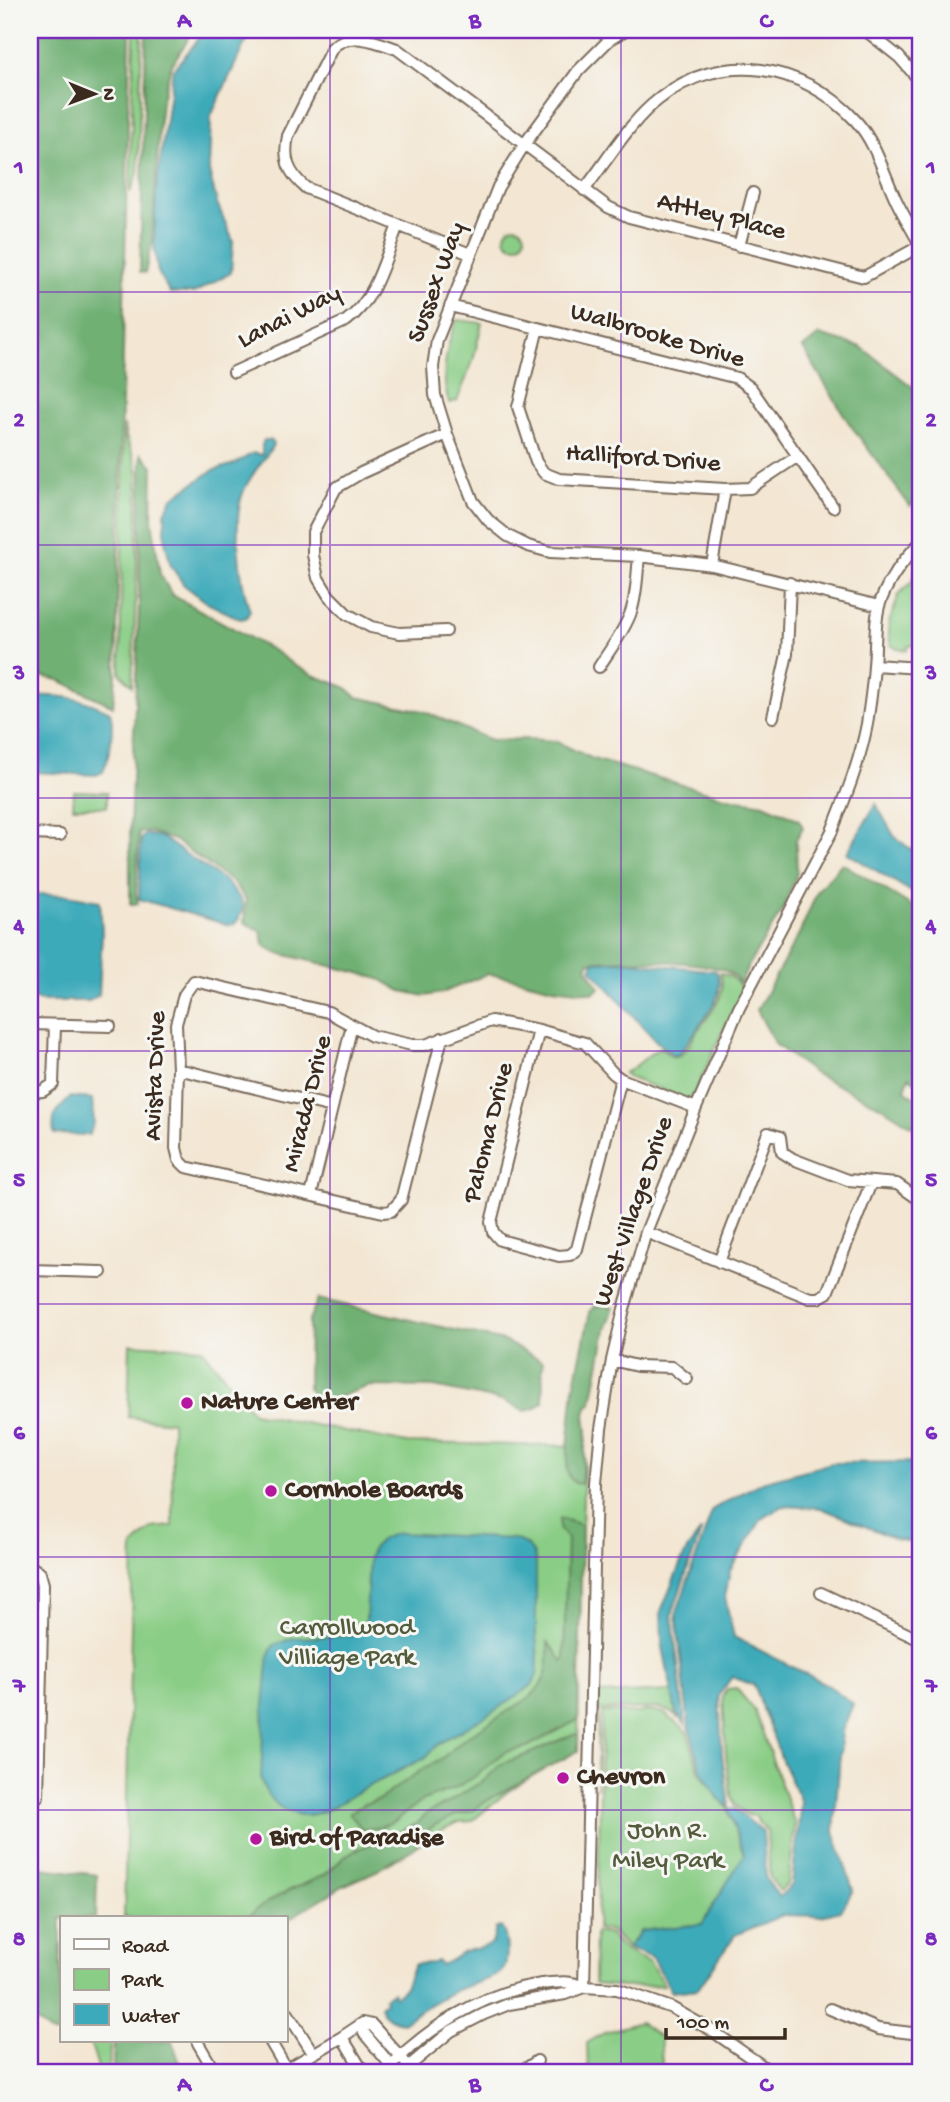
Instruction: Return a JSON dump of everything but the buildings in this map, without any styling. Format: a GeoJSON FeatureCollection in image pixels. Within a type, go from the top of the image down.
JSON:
{"type":"FeatureCollection","features":[{"type":"Feature","properties":{"kind":"street"},"geometry":{"type":"LineString","coordinates":[[600,30],[609,40]]}},
{"type":"Feature","properties":{"kind":"street","name":"Sussex Way"},"geometry":{"type":"LineString","coordinates":[[625,30],[609,40],[578,71],[524,145],[498,187],[437,340],[433,367],[435,395],[473,501],[488,520],[508,536],[528,546],[550,552],[639,556],[712,565],[880,606]]}},
{"type":"Feature","properties":{"kind":"street"},"geometry":{"type":"LineString","coordinates":[[871,31],[920,81]]}},
{"type":"Feature","properties":{"kind":"street","name":"Attley Place"},"geometry":{"type":"LineString","coordinates":[[398,225],[306,188],[294,178],[287,165],[285,150],[288,136],[332,48],[346,39],[369,40],[397,49],[608,208],[629,217],[864,276],[920,245]]}},
{"type":"Feature","properties":{"kind":"street"},"geometry":{"type":"LineString","coordinates":[[584,190],[640,116],[658,99],[702,75],[729,69],[757,69],[785,74],[824,92],[857,122],[872,146],[920,245]]}},
{"type":"Feature","properties":{"kind":"street"},"geometry":{"type":"LineString","coordinates":[[739,246],[752,193]]}},
{"type":"Feature","properties":{"kind":"street"},"geometry":{"type":"LineString","coordinates":[[398,225],[470,254]]}},
{"type":"Feature","properties":{"kind":"street","name":"Lanai Way"},"geometry":{"type":"LineString","coordinates":[[234,372],[356,314],[370,295],[398,225]]}},
{"type":"Feature","properties":{"kind":"street","name":"Walbrooke Drive"},"geometry":{"type":"LineString","coordinates":[[450,306],[737,378],[751,388],[833,508]]}},
{"type":"Feature","properties":{"kind":"street","name":"Halliford Drive"},"geometry":{"type":"LineString","coordinates":[[538,328],[518,407],[536,462],[544,473],[559,479],[725,489],[750,488],[798,456]]}},
{"type":"Feature","properties":{"kind":"street"},"geometry":{"type":"LineString","coordinates":[[446,631],[399,633],[371,627],[346,614],[329,596],[318,578],[313,555],[313,532],[337,488],[361,473],[447,434]]}},
{"type":"Feature","properties":{"kind":"street"},"geometry":{"type":"LineString","coordinates":[[712,565],[725,489]]}},
{"type":"Feature","properties":{"kind":"street","name":"West Village Drive"},"geometry":{"type":"LineString","coordinates":[[584,1987],[596,1483],[612,1360],[646,1232],[695,1108],[739,1008],[832,831],[843,804],[867,724],[880,606],[890,580],[904,559],[920,543]]}},
{"type":"Feature","properties":{"kind":"street"},"geometry":{"type":"LineString","coordinates":[[599,667],[631,614],[639,556]]}},
{"type":"Feature","properties":{"kind":"street"},"geometry":{"type":"LineString","coordinates":[[773,717],[787,654],[790,583]]}},
{"type":"Feature","properties":{"kind":"street"},"geometry":{"type":"LineString","coordinates":[[874,665],[920,668]]}},
{"type":"Feature","properties":{"kind":"street"},"geometry":{"type":"LineString","coordinates":[[30,834],[60,835]]}},
{"type":"Feature","properties":{"kind":"street","name":"Avista Drive"},"geometry":{"type":"LineString","coordinates":[[442,1038],[401,1200],[391,1211],[383,1212],[186,1167],[179,1160],[176,1148],[176,1024],[184,995],[194,981],[328,1012],[372,1036],[412,1045],[425,1045],[442,1038],[491,1021],[539,1030],[585,1042],[621,1079],[695,1108]]}},
{"type":"Feature","properties":{"kind":"street"},"geometry":{"type":"LineString","coordinates":[[30,1024],[110,1026]]}},
{"type":"Feature","properties":{"kind":"street"},"geometry":{"type":"LineString","coordinates":[[30,1092],[43,1091],[53,1084],[55,1025]]}},
{"type":"Feature","properties":{"kind":"street","name":"Mirada Drive"},"geometry":{"type":"LineString","coordinates":[[311,1195],[352,1025]]}},
{"type":"Feature","properties":{"kind":"street","name":"Paloma Drive"},"geometry":{"type":"LineString","coordinates":[[539,1030],[491,1222],[493,1232],[500,1241],[559,1256],[570,1255],[577,1249],[621,1079]]}},
{"type":"Feature","properties":{"kind":"street"},"geometry":{"type":"LineString","coordinates":[[178,1069],[332,1108]]}},
{"type":"Feature","properties":{"kind":"street"},"geometry":{"type":"LineString","coordinates":[[719,1262],[768,1132],[780,1137],[782,1153],[793,1158],[848,1180],[897,1184],[920,1199]]}},
{"type":"Feature","properties":{"kind":"street"},"geometry":{"type":"LineString","coordinates":[[646,1232],[810,1298],[818,1297],[827,1293],[871,1183]]}},
{"type":"Feature","properties":{"kind":"street"},"geometry":{"type":"LineString","coordinates":[[30,1270],[101,1272]]}},
{"type":"Feature","properties":{"kind":"street"},"geometry":{"type":"LineString","coordinates":[[612,1360],[638,1366],[671,1367],[687,1379]]}},
{"type":"Feature","properties":{"kind":"street"},"geometry":{"type":"LineString","coordinates":[[30,1566],[40,1573],[43,1584],[38,1796],[30,1805]]}},
{"type":"Feature","properties":{"kind":"street"},"geometry":{"type":"LineString","coordinates":[[821,1593],[920,1640]]}},
{"type":"Feature","properties":{"kind":"street"},"geometry":{"type":"LineString","coordinates":[[363,2023],[364,2033],[390,2070],[400,2057],[446,2021],[481,2002],[507,1992],[561,1981],[573,1981],[584,1987]]}},
{"type":"Feature","properties":{"kind":"street"},"geometry":{"type":"LineString","coordinates":[[270,2042],[284,2071],[363,2023],[372,2025],[400,2057],[406,2069],[451,2031],[484,2014],[509,2004],[565,1994],[584,1987],[617,1989],[672,2008],[711,2030],[757,2069],[771,2072]]}},
{"type":"Feature","properties":{"kind":"street"},"geometry":{"type":"LineString","coordinates":[[830,2009],[878,2029],[920,2034]]}},
{"type":"Feature","properties":{"kind":"street"},"geometry":{"type":"LineString","coordinates":[[287,2012],[313,2053]]}},
{"type":"Feature","properties":{"kind":"street"},"geometry":{"type":"LineString","coordinates":[[342,2037],[361,2068]]}},
{"type":"Feature","properties":{"kind":"street"},"geometry":{"type":"LineString","coordinates":[[198,2043],[215,2072]]}},
{"type":"Feature","properties":{"kind":"street"},"geometry":{"type":"LineString","coordinates":[[521,2072],[537,2060]]}},
{"type":"Feature","properties":{"kind":"green space"},"geometry":{"type":"Polygon","coordinates":[[[30,30],[130,30],[116,675],[113,706],[59,680],[30,674],[30,30]]]}},
{"type":"Feature","properties":{"kind":"green space"},"geometry":{"type":"Polygon","coordinates":[[[134,30],[142,30],[138,173],[130,193],[134,30]]]}},
{"type":"Feature","properties":{"kind":"green space"},"geometry":{"type":"Polygon","coordinates":[[[146,30],[194,30],[171,66],[161,103],[152,242],[145,273],[140,272],[146,30]]]}},
{"type":"Feature","properties":{"kind":"green space"},"geometry":{"type":"Polygon","coordinates":[[[515,226],[522,229],[525,236],[522,243],[515,246],[508,243],[505,236],[508,229],[515,226]]]}},
{"type":"Feature","properties":{"kind":"green space"},"geometry":{"type":"Polygon","coordinates":[[[458,320],[482,323],[473,361],[457,401],[449,403],[445,362],[452,331],[458,320]]]}},
{"type":"Feature","properties":{"kind":"green space"},"geometry":{"type":"Polygon","coordinates":[[[819,335],[861,347],[914,388],[920,405],[920,498],[910,506],[849,423],[803,348],[819,335]]]}},
{"type":"Feature","properties":{"kind":"green space"},"geometry":{"type":"Polygon","coordinates":[[[124,425],[137,471],[132,686],[120,673],[124,425]]]}},
{"type":"Feature","properties":{"kind":"green space"},"geometry":{"type":"Polygon","coordinates":[[[141,454],[153,466],[152,520],[160,574],[172,595],[276,652],[295,666],[345,687],[357,697],[423,711],[491,740],[555,741],[593,759],[728,798],[764,804],[798,819],[803,827],[796,840],[797,873],[783,909],[740,984],[733,975],[706,966],[619,960],[589,962],[587,969],[600,988],[593,993],[553,988],[487,974],[442,993],[425,996],[401,991],[382,980],[274,952],[264,945],[261,932],[244,922],[246,900],[232,882],[174,840],[148,831],[139,833],[136,894],[138,904],[130,904],[141,454]]]}},
{"type":"Feature","properties":{"kind":"green space"},"geometry":{"type":"Polygon","coordinates":[[[920,563],[920,644],[908,646],[907,650],[898,649],[891,645],[889,623],[899,594],[913,581],[920,563]]]}},
{"type":"Feature","properties":{"kind":"green space"},"geometry":{"type":"Polygon","coordinates":[[[74,791],[107,792],[107,807],[73,807],[74,791]]]}},
{"type":"Feature","properties":{"kind":"green space"},"geometry":{"type":"Polygon","coordinates":[[[842,863],[920,911],[920,1085],[909,1077],[905,1090],[920,1103],[920,1131],[882,1107],[815,1074],[775,1044],[757,1010],[800,932],[818,890],[842,863]]]}},
{"type":"Feature","properties":{"kind":"green space"},"geometry":{"type":"Polygon","coordinates":[[[720,973],[730,976],[743,988],[691,1097],[686,1099],[630,1078],[624,1073],[660,1048],[674,1057],[684,1052],[720,998],[720,973]]]}},
{"type":"Feature","properties":{"kind":"green space"},"geometry":{"type":"Polygon","coordinates":[[[318,1299],[504,1341],[543,1361],[543,1402],[525,1411],[503,1401],[434,1387],[368,1386],[331,1400],[314,1396],[308,1388],[309,1320],[318,1299]]]}},
{"type":"Feature","properties":{"kind":"green space"},"geometry":{"type":"Polygon","coordinates":[[[595,1306],[614,1307],[606,1330],[592,1402],[585,1415],[587,1430],[581,1484],[575,1483],[569,1477],[568,1446],[574,1388],[590,1312],[595,1306]]]}},
{"type":"Feature","properties":{"kind":"green space","name":"Carrollwood Villiage Park"},"geometry":{"type":"Polygon","coordinates":[[[130,1344],[202,1348],[253,1413],[407,1443],[585,1446],[578,1751],[507,1792],[472,1821],[459,1822],[443,1829],[408,1851],[273,1916],[124,1916],[133,1546],[152,1528],[173,1526],[172,1422],[128,1417],[130,1344]]]}},
{"type":"Feature","properties":{"kind":"green space"},"geometry":{"type":"Polygon","coordinates":[[[559,1518],[582,1525],[578,1720],[527,1747],[505,1752],[477,1775],[455,1788],[423,1800],[395,1821],[363,1830],[350,1813],[364,1804],[380,1799],[424,1768],[439,1761],[465,1738],[535,1692],[546,1673],[548,1642],[562,1661],[564,1660],[567,1539],[559,1529],[559,1518]]]}},
{"type":"Feature","properties":{"kind":"green space"},"geometry":{"type":"Polygon","coordinates":[[[736,1688],[755,1711],[795,1824],[788,1884],[780,1891],[770,1878],[767,1831],[756,1816],[748,1815],[735,1805],[731,1795],[723,1696],[727,1689],[736,1688]]]}},
{"type":"Feature","properties":{"kind":"green space"},"geometry":{"type":"Polygon","coordinates":[[[672,1691],[679,1719],[671,1712],[659,1708],[599,1710],[597,1789],[598,1694],[672,1691]]]}},
{"type":"Feature","properties":{"kind":"green space","name":"John R. Miley Park"},"geometry":{"type":"Polygon","coordinates":[[[602,1712],[664,1713],[687,1731],[699,1771],[728,1809],[744,1855],[702,1924],[641,1931],[627,1948],[613,1932],[597,1929],[602,1712]]]}},
{"type":"Feature","properties":{"kind":"green space"},"geometry":{"type":"Polygon","coordinates":[[[578,1734],[578,1751],[472,1811],[435,1825],[424,1833],[413,1849],[378,1870],[343,1886],[287,1920],[287,1916],[249,1916],[281,1894],[325,1875],[343,1858],[358,1849],[416,1824],[427,1813],[486,1779],[501,1764],[578,1734]]]}},
{"type":"Feature","properties":{"kind":"green space"},"geometry":{"type":"Polygon","coordinates":[[[41,1868],[97,1875],[96,1916],[60,1916],[60,2035],[52,2034],[30,2017],[30,1872],[41,1868]]]}},
{"type":"Feature","properties":{"kind":"green space"},"geometry":{"type":"Polygon","coordinates":[[[595,1932],[611,1935],[624,1950],[650,1963],[664,1985],[624,1987],[594,1984],[595,1932]]]}},
{"type":"Feature","properties":{"kind":"green space"},"geometry":{"type":"Polygon","coordinates":[[[639,2022],[660,2037],[662,2063],[656,2072],[627,2072],[623,2065],[609,2072],[588,2072],[587,2043],[604,2033],[639,2022]]]}},
{"type":"Feature","properties":{"kind":"green space"},"geometry":{"type":"Polygon","coordinates":[[[90,2042],[110,2042],[109,2072],[99,2072],[90,2042]]]}},
{"type":"Feature","properties":{"kind":"green space"},"geometry":{"type":"Polygon","coordinates":[[[114,2042],[172,2042],[186,2072],[113,2072],[114,2042]]]}},
{"type":"Feature","properties":{"kind":"water"},"geometry":{"type":"Polygon","coordinates":[[[206,30],[254,30],[244,45],[211,116],[209,171],[217,203],[233,241],[231,273],[194,293],[170,293],[158,272],[154,247],[156,192],[173,70],[206,30]]]}},
{"type":"Feature","properties":{"kind":"water"},"geometry":{"type":"Polygon","coordinates":[[[264,440],[270,440],[272,447],[245,488],[238,515],[240,567],[250,611],[246,618],[240,619],[209,604],[184,585],[171,566],[165,541],[165,513],[172,498],[212,471],[234,464],[253,453],[262,455],[264,440]]]}},
{"type":"Feature","properties":{"kind":"water"},"geometry":{"type":"Polygon","coordinates":[[[34,696],[73,698],[110,712],[111,742],[103,772],[96,775],[30,772],[30,702],[34,696]]]}},
{"type":"Feature","properties":{"kind":"water"},"geometry":{"type":"Polygon","coordinates":[[[876,804],[894,836],[920,857],[920,897],[847,853],[876,804]]]}},
{"type":"Feature","properties":{"kind":"water"},"geometry":{"type":"Polygon","coordinates":[[[145,834],[161,837],[226,882],[241,900],[243,907],[238,921],[228,925],[139,899],[141,839],[145,834]]]}},
{"type":"Feature","properties":{"kind":"water"},"geometry":{"type":"Polygon","coordinates":[[[30,894],[69,895],[100,901],[102,932],[99,995],[89,1001],[41,1001],[30,997],[30,894]]]}},
{"type":"Feature","properties":{"kind":"water"},"geometry":{"type":"Polygon","coordinates":[[[620,961],[716,971],[719,979],[718,995],[678,1055],[673,1055],[656,1041],[591,969],[594,962],[620,961]]]}},
{"type":"Feature","properties":{"kind":"water"},"geometry":{"type":"Polygon","coordinates":[[[71,1097],[92,1099],[94,1123],[89,1135],[54,1134],[53,1122],[56,1113],[71,1097]]]}},
{"type":"Feature","properties":{"kind":"water"},"geometry":{"type":"Polygon","coordinates":[[[920,1462],[920,1544],[896,1539],[821,1508],[782,1506],[761,1520],[730,1571],[725,1597],[734,1637],[828,1685],[853,1704],[842,1731],[834,1831],[853,1890],[841,1911],[821,1916],[783,1915],[735,1935],[698,1989],[672,1992],[653,1958],[627,1948],[641,1931],[702,1924],[744,1855],[728,1809],[734,1808],[763,1832],[766,1879],[779,1897],[792,1885],[801,1802],[783,1763],[754,1685],[732,1677],[719,1695],[722,1755],[729,1807],[718,1798],[701,1770],[689,1727],[676,1614],[713,1509],[762,1482],[832,1463],[920,1462]]]}},
{"type":"Feature","properties":{"kind":"water"},"geometry":{"type":"Polygon","coordinates":[[[701,1531],[672,1614],[685,1724],[676,1713],[662,1642],[661,1611],[688,1548],[701,1531]]]}},
{"type":"Feature","properties":{"kind":"water"},"geometry":{"type":"Polygon","coordinates":[[[399,1533],[513,1539],[529,1547],[536,1564],[537,1675],[532,1685],[448,1738],[426,1757],[324,1811],[303,1815],[285,1810],[270,1798],[261,1779],[269,1653],[274,1645],[293,1638],[352,1636],[359,1632],[366,1620],[371,1552],[380,1541],[399,1533]]]}},
{"type":"Feature","properties":{"kind":"water"},"geometry":{"type":"Polygon","coordinates":[[[501,1927],[507,1950],[505,1964],[500,1973],[444,1996],[403,2023],[391,2020],[384,2013],[380,2006],[385,2002],[384,1998],[393,1992],[395,1996],[403,1990],[415,1964],[437,1961],[441,1965],[466,1951],[488,1946],[492,1944],[496,1928],[501,1927]]]}},
{"type":"Feature","properties":{"kind":"place","name":"Nature Center"},"geometry":{"type":"Point","coordinates":[187,1403]}},
{"type":"Feature","properties":{"kind":"place","name":"Cornhole Boards"},"geometry":{"type":"Point","coordinates":[271,1491]}},
{"type":"Feature","properties":{"kind":"place","name":"Chevron"},"geometry":{"type":"Point","coordinates":[563,1778]}},
{"type":"Feature","properties":{"kind":"place","name":"Bird of Paradise"},"geometry":{"type":"Point","coordinates":[256,1839]}}]}
